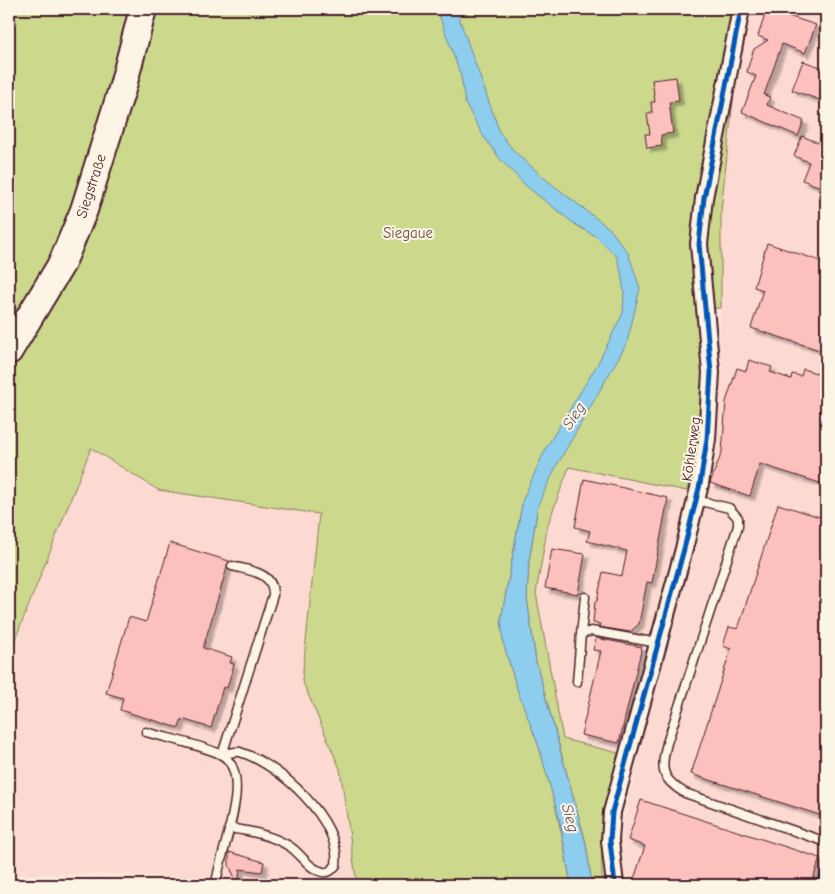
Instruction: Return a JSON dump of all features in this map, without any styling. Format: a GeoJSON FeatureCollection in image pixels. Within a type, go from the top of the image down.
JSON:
{"type":"FeatureCollection","features":[{"type":"Feature","properties":{"kind":"main road","name":"Siegstraße"},"geometry":{"type":"LineString","coordinates":[[9,352],[62,263],[84,210],[123,86],[143,9]]}},
{"type":"Feature","properties":{"kind":"street","name":"Köhlerweg"},"geometry":{"type":"LineString","coordinates":[[615,885],[610,841],[612,812],[696,500],[707,439],[711,372],[709,330],[701,268],[701,223],[704,198],[741,9]]}},
{"type":"Feature","properties":{"kind":"lane"},"geometry":{"type":"LineString","coordinates":[[696,500],[729,508],[738,518],[738,526],[667,743],[663,768],[666,778],[672,786],[685,793],[826,842]]}},
{"type":"Feature","properties":{"kind":"lane"},"geometry":{"type":"LineString","coordinates":[[222,755],[274,595],[274,586],[268,578],[232,566]]}},
{"type":"Feature","properties":{"kind":"lane"},"geometry":{"type":"LineString","coordinates":[[577,682],[585,597]]}},
{"type":"Feature","properties":{"kind":"lane"},"geometry":{"type":"LineString","coordinates":[[581,634],[591,631],[658,642]]}},
{"type":"Feature","properties":{"kind":"lane"},"geometry":{"type":"LineString","coordinates":[[146,732],[222,755],[239,752],[285,776],[304,794],[323,820],[335,847],[336,865],[332,870],[325,873],[315,869],[291,846],[270,837],[229,828]]}},
{"type":"Feature","properties":{"kind":"lane"},"geometry":{"type":"LineString","coordinates":[[216,885],[217,871],[235,807],[236,784],[233,766],[222,755]]}},
{"type":"Feature","properties":{"kind":"lane"},"geometry":{"type":"LineString","coordinates":[[821,885],[826,874]]}},
{"type":"Feature","properties":{"kind":"shaded area"},"geometry":{"type":"Polygon","coordinates":[[[743,9],[826,9],[826,885],[624,885],[623,823],[638,758],[563,739],[536,593],[548,524],[569,467],[703,494],[710,462],[721,308],[721,210],[743,9]]]}},
{"type":"Feature","properties":{"kind":"shaded area"},"geometry":{"type":"Polygon","coordinates":[[[91,448],[158,490],[320,514],[302,680],[340,769],[357,885],[251,885],[196,877],[119,874],[9,874],[9,655],[91,448]]]}},
{"type":"Feature","properties":{"kind":"green space","name":"Siegaue"},"geometry":{"type":"Polygon","coordinates":[[[9,9],[743,9],[721,210],[721,308],[698,309],[702,404],[698,442],[687,491],[569,467],[548,524],[536,593],[563,739],[618,753],[603,835],[603,885],[592,885],[586,843],[536,662],[527,598],[529,561],[538,505],[523,500],[501,620],[511,669],[539,747],[549,782],[571,885],[357,885],[340,769],[302,680],[319,514],[158,490],[91,448],[9,655],[9,9]]]}},
{"type":"Feature","properties":{"kind":"water","name":"Sieg"},"geometry":{"type":"Polygon","coordinates":[[[437,9],[455,9],[457,12],[500,133],[514,151],[544,178],[610,229],[628,253],[640,288],[627,343],[557,465],[538,505],[529,561],[527,598],[536,662],[586,844],[592,885],[571,885],[560,822],[539,747],[517,689],[503,642],[501,620],[523,499],[546,448],[597,365],[623,313],[624,292],[621,272],[617,257],[595,236],[576,225],[526,186],[500,159],[484,137],[465,103],[461,76],[437,9]]]}},
{"type":"Feature","properties":{"kind":"building"},"geometry":{"type":"Polygon","coordinates":[[[767,9],[816,25],[805,53],[782,44],[764,95],[770,97],[767,105],[804,121],[798,136],[742,112],[756,76],[747,72],[750,60],[754,49],[768,40],[758,36],[767,9]]]}},
{"type":"Feature","properties":{"kind":"building"},"geometry":{"type":"Polygon","coordinates":[[[803,61],[826,69],[826,85],[820,100],[792,90],[803,61]]]}},
{"type":"Feature","properties":{"kind":"building"},"geometry":{"type":"Polygon","coordinates":[[[676,77],[679,101],[669,102],[673,133],[661,135],[662,146],[647,148],[645,134],[650,134],[647,114],[652,113],[651,102],[655,102],[652,80],[676,77]]]}},
{"type":"Feature","properties":{"kind":"building"},"geometry":{"type":"Polygon","coordinates":[[[802,136],[826,146],[826,174],[821,187],[802,180],[809,162],[794,156],[802,136]]]}},
{"type":"Feature","properties":{"kind":"building"},"geometry":{"type":"Polygon","coordinates":[[[767,243],[826,263],[826,352],[751,328],[763,290],[754,287],[767,243]]]}},
{"type":"Feature","properties":{"kind":"building"},"geometry":{"type":"Polygon","coordinates":[[[749,360],[772,367],[770,372],[791,379],[792,374],[801,376],[803,369],[826,376],[826,485],[760,464],[750,496],[710,483],[722,452],[726,402],[737,368],[746,371],[749,360]]]}},
{"type":"Feature","properties":{"kind":"building"},"geometry":{"type":"Polygon","coordinates":[[[584,479],[668,498],[652,583],[647,582],[639,624],[630,632],[599,627],[600,624],[593,623],[595,601],[597,601],[603,572],[622,576],[627,551],[587,541],[590,531],[575,527],[584,479]]]}},
{"type":"Feature","properties":{"kind":"building"},"geometry":{"type":"Polygon","coordinates":[[[778,504],[826,519],[826,817],[691,774],[731,649],[723,646],[729,627],[738,629],[778,504]]]}},
{"type":"Feature","properties":{"kind":"building"},"geometry":{"type":"Polygon","coordinates":[[[170,543],[229,561],[203,648],[232,657],[230,663],[234,664],[227,688],[223,687],[211,728],[182,719],[179,728],[120,710],[123,698],[106,693],[129,617],[146,622],[170,543]]]}},
{"type":"Feature","properties":{"kind":"building"},"geometry":{"type":"Polygon","coordinates":[[[552,549],[585,554],[578,594],[545,588],[552,549]]]}},
{"type":"Feature","properties":{"kind":"building"},"geometry":{"type":"Polygon","coordinates":[[[596,638],[642,647],[619,743],[581,735],[601,651],[593,650],[596,638]]]}},
{"type":"Feature","properties":{"kind":"building"},"geometry":{"type":"Polygon","coordinates":[[[641,800],[820,858],[811,885],[632,885],[645,846],[628,840],[641,800]]]}},
{"type":"Feature","properties":{"kind":"building"},"geometry":{"type":"Polygon","coordinates":[[[229,852],[264,862],[262,872],[240,869],[238,885],[229,865],[229,852]]]}},
{"type":"Feature","properties":{"kind":"cycle path"},"geometry":{"type":"LineString","coordinates":[[615,885],[610,841],[612,812],[684,549],[700,484],[707,439],[711,372],[699,244],[704,198],[741,9]]}}]}
